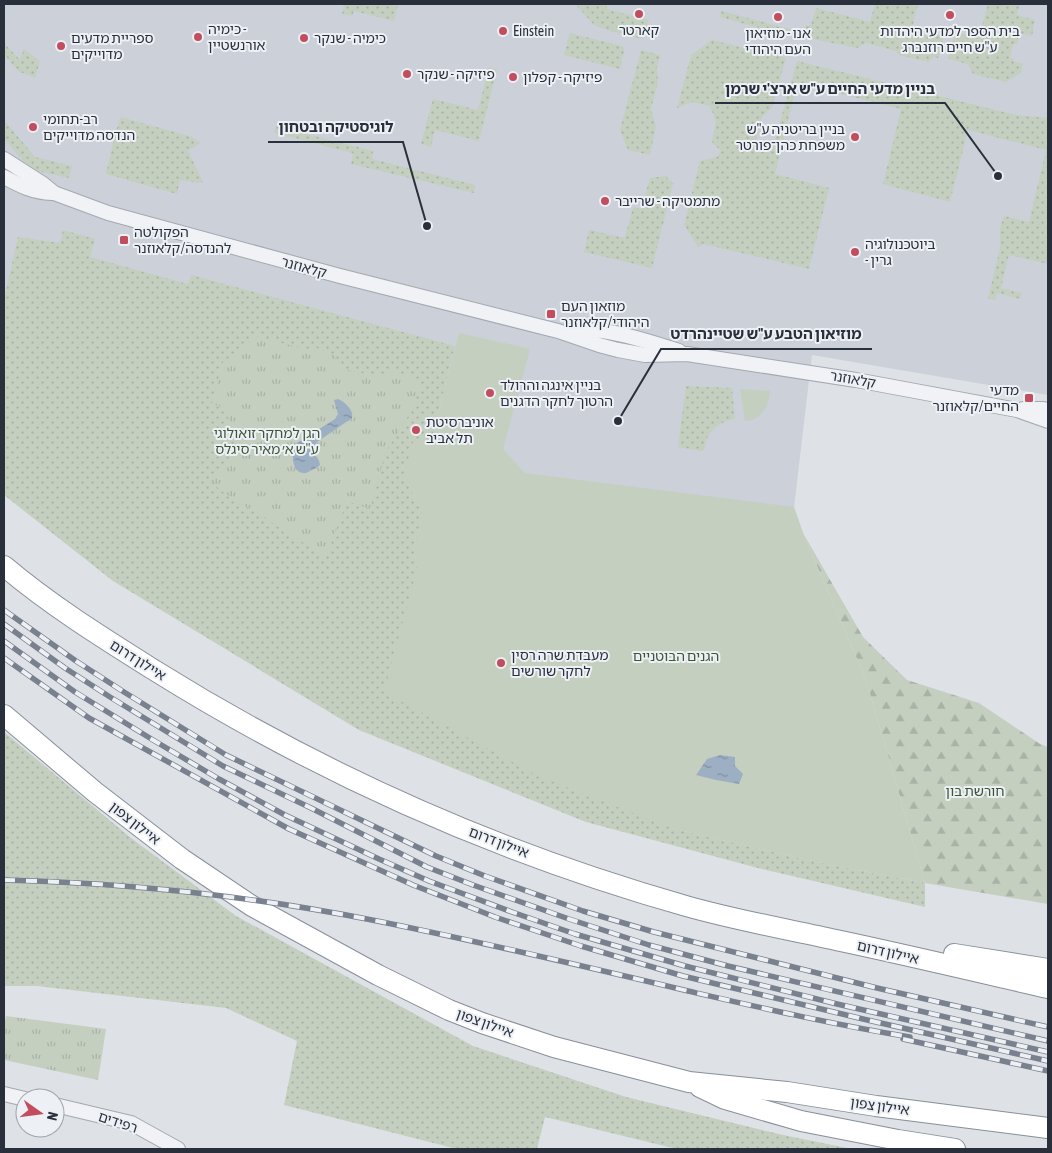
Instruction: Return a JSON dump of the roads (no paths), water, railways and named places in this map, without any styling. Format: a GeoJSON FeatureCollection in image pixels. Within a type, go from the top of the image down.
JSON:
{"type":"FeatureCollection","features":[{"type":"Feature","properties":{"kind":"highway","name":"איילון דרום"},"geometry":{"type":"LineString","coordinates":[[4,566],[104,639],[180,686],[271,738],[423,812],[496,842],[636,891],[734,919],[834,939],[1048,988]]}},
{"type":"Feature","properties":{"kind":"highway","name":"איילון צפון"},"geometry":{"type":"LineString","coordinates":[[4,715],[95,792],[182,859],[252,906],[340,955],[450,1010],[482,1023],[554,1047],[689,1082],[787,1092],[876,1106],[1048,1128]]}},
{"type":"Feature","properties":{"kind":"highway"},"geometry":{"type":"LineString","coordinates":[[734,919],[1048,969]]}},
{"type":"Feature","properties":{"kind":"highway"},"geometry":{"type":"LineString","coordinates":[[689,1082],[725,1099],[801,1121],[955,1149]]}},
{"type":"Feature","properties":{"kind":"street","name":"קלאוזנר"},"geometry":{"type":"LineString","coordinates":[[4,159],[54,193]]}},
{"type":"Feature","properties":{"kind":"street","name":"קלאוזנר"},"geometry":{"type":"LineString","coordinates":[[4,177],[24,188],[54,193],[108,213],[340,276],[558,330],[601,331],[621,334],[647,340],[687,354],[856,380],[1017,410],[1048,421]]}},
{"type":"Feature","properties":{"kind":"street","name":"קלאוזנר"},"geometry":{"type":"LineString","coordinates":[[1017,410],[1042,408],[1048,410]]}},
{"type":"Feature","properties":{"kind":"street","name":"רפידים"},"geometry":{"type":"LineString","coordinates":[[65,1108],[131,1123],[178,1149]]}},
{"type":"Feature","properties":{"kind":"water"},"geometry":{"type":"Polygon","coordinates":[[[338,399],[352,412],[352,418],[317,442],[314,453],[320,465],[306,473],[299,472],[293,462],[294,447],[297,443],[335,419],[338,414],[334,400],[338,399]]]}},
{"type":"Feature","properties":{"kind":"water"},"geometry":{"type":"Polygon","coordinates":[[[720,755],[735,757],[735,766],[743,774],[739,784],[696,775],[707,759],[720,755]]]}},
{"type":"Feature","properties":{"kind":"railway"},"geometry":{"type":"LineString","coordinates":[[4,610],[76,661],[226,755],[436,856],[485,876],[583,911],[654,932],[877,988],[1048,1027]]}},
{"type":"Feature","properties":{"kind":"railway"},"geometry":{"type":"LineString","coordinates":[[4,624],[65,668],[223,766],[427,867],[569,919],[649,945],[728,966],[1048,1041]]}},
{"type":"Feature","properties":{"kind":"railway"},"geometry":{"type":"LineString","coordinates":[[4,641],[75,692],[219,779],[285,815],[429,881],[575,934],[685,966],[837,1004],[1048,1052]]}},
{"type":"Feature","properties":{"kind":"railway"},"geometry":{"type":"LineString","coordinates":[[4,658],[89,718],[289,829],[413,885],[495,917],[581,946],[683,976],[1048,1061]]}},
{"type":"Feature","properties":{"kind":"railway"},"geometry":{"type":"LineString","coordinates":[[4,880],[143,888],[281,904],[412,928],[799,1016],[910,1037]]}},
{"type":"Feature","properties":{"kind":"railway"},"geometry":{"type":"LineString","coordinates":[[903,1039],[1048,1071]]}},
{"type":"Feature","properties":{"kind":"place","name":"קארטר"},"geometry":{"type":"Point","coordinates":[639,14]}},
{"type":"Feature","properties":{"kind":"place","name":"בית הספר למדעי היהדות ע\"ש חיים רוזנברג"},"geometry":{"type":"Point","coordinates":[950,15]}},
{"type":"Feature","properties":{"kind":"place","name":"אנו - מוזיאון העם היהודי"},"geometry":{"type":"Point","coordinates":[778,17]}},
{"type":"Feature","properties":{"kind":"place","name":"Einstein"},"geometry":{"type":"Point","coordinates":[503,31]}},
{"type":"Feature","properties":{"kind":"place","name":"כימיה - אורנשטיין"},"geometry":{"type":"Point","coordinates":[198,37]}},
{"type":"Feature","properties":{"kind":"place","name":"כימיה - שנקר"},"geometry":{"type":"Point","coordinates":[304,38]}},
{"type":"Feature","properties":{"kind":"place","name":"ספריית מדעים מדוייקים"},"geometry":{"type":"Point","coordinates":[61,46]}},
{"type":"Feature","properties":{"kind":"place","name":"פיזיקה - שנקר"},"geometry":{"type":"Point","coordinates":[407,74]}},
{"type":"Feature","properties":{"kind":"place","name":"פיזיקה - קפלון"},"geometry":{"type":"Point","coordinates":[513,77]}},
{"type":"Feature","properties":{"kind":"place","name":"רב-תחומי הנדסה מדוייקים"},"geometry":{"type":"Point","coordinates":[33,127]}},
{"type":"Feature","properties":{"kind":"place","name":"בניין בריטניה ע''ש משפחת כהן־פורטר"},"geometry":{"type":"Point","coordinates":[855,137]}},
{"type":"Feature","properties":{"kind":"place","name":"בניין מדעי החיים ע\"ש ארצ'י שרמן"},"geometry":{"type":"Point","coordinates":[998,176]}},
{"type":"Feature","properties":{"kind":"place","name":"מתמטיקה - שרייבר"},"geometry":{"type":"Point","coordinates":[605,201]}},
{"type":"Feature","properties":{"kind":"place","name":"לוגיסטיקה ובטחון"},"geometry":{"type":"Point","coordinates":[427,226]}},
{"type":"Feature","properties":{"kind":"place","name":"הפקולטה להנדסה/קלאוזנר"},"geometry":{"type":"Point","coordinates":[124,240]}},
{"type":"Feature","properties":{"kind":"place","name":"ביוטכנולוגיה - גרין"},"geometry":{"type":"Point","coordinates":[855,252]}},
{"type":"Feature","properties":{"kind":"place","name":"מוזאון העם היהודי/קלאוזנר"},"geometry":{"type":"Point","coordinates":[551,314]}},
{"type":"Feature","properties":{"kind":"place","name":"בניין אינגה והרולד הרטוך לחקר הדגנים"},"geometry":{"type":"Point","coordinates":[490,393]}},
{"type":"Feature","properties":{"kind":"place","name":"מדעי החיים/קלאוזנר"},"geometry":{"type":"Point","coordinates":[1029,398]}},
{"type":"Feature","properties":{"kind":"place","name":"מוזיאון הטבע ע\"ש שטיינהרדט"},"geometry":{"type":"Point","coordinates":[618,421]}},
{"type":"Feature","properties":{"kind":"place","name":"אוניברסיטת תל אביב"},"geometry":{"type":"Point","coordinates":[416,430]}},
{"type":"Feature","properties":{"kind":"place","name":"מעבדת שרה רסין לחקר שורשים"},"geometry":{"type":"Point","coordinates":[501,663]}},
{"type":"Feature","properties":{"kind":"park label","name":"הגן למחקר זואולוגי ע\"ש א׳ מאיר סיגלס"},"geometry":{"type":"Point","coordinates":[267,442]}},
{"type":"Feature","properties":{"kind":"park label","name":"הגנים הבוטניים"},"geometry":{"type":"Point","coordinates":[676,656]}},
{"type":"Feature","properties":{"kind":"park label","name":"חורשת בון"},"geometry":{"type":"Point","coordinates":[975,791]}}]}
